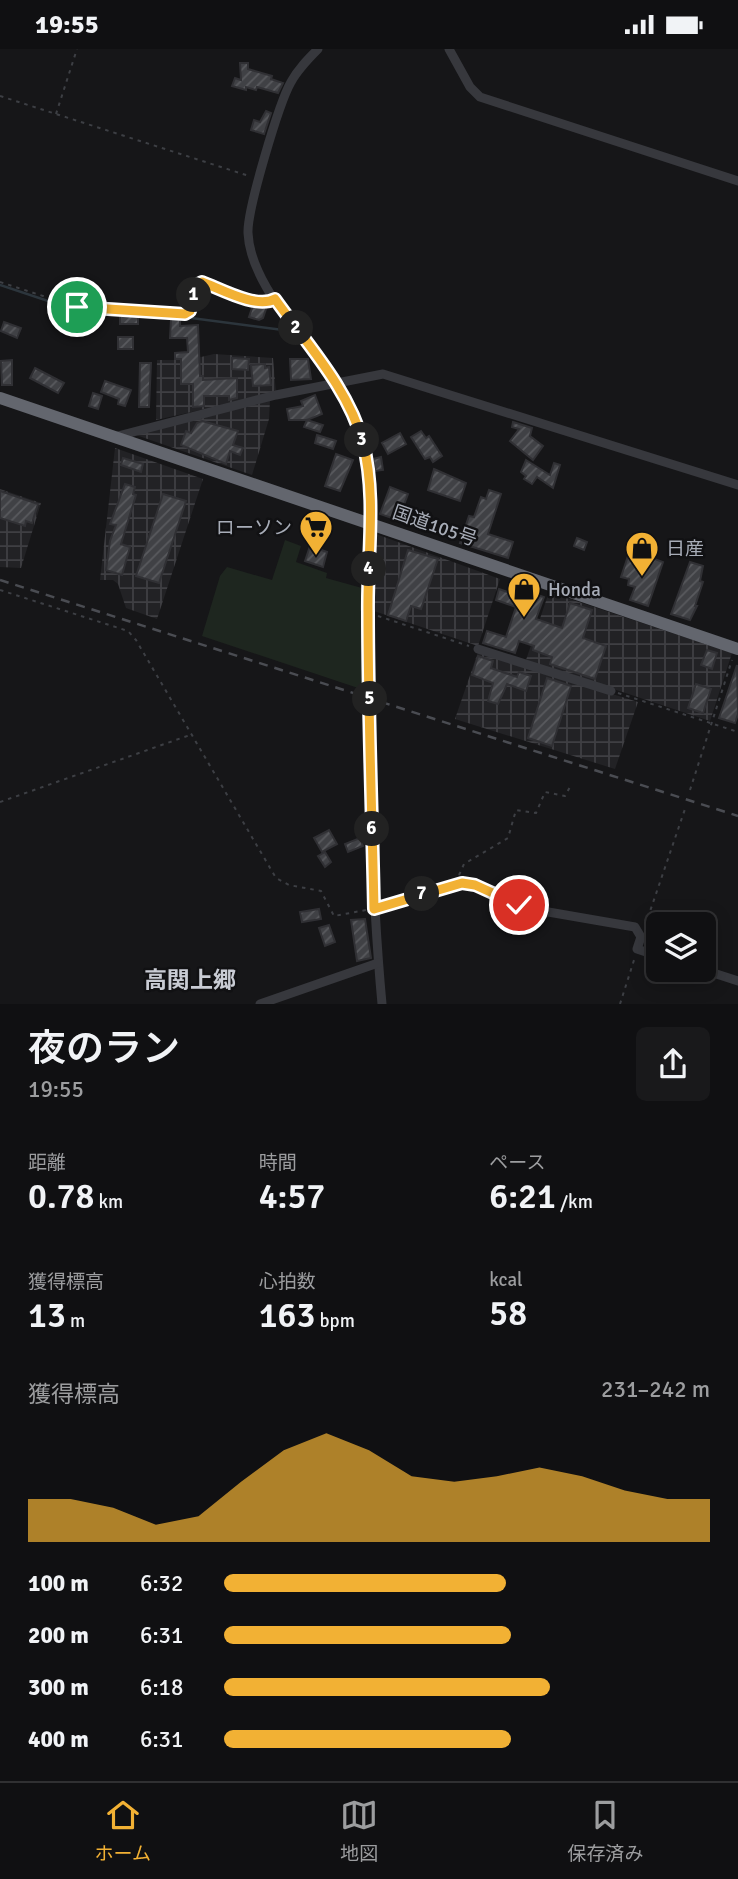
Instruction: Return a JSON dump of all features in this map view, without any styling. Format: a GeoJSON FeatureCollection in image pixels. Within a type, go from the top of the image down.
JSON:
{"type":"FeatureCollection","features":[{"type":"Feature","properties":{"kind":"highway","name":"国道105号"},"geometry":{"type":"LineString","coordinates":[[0,398],[737,649]]}},
{"type":"Feature","properties":{"kind":"street"},"geometry":{"type":"LineString","coordinates":[[318,49],[290,84],[248,213],[248,236],[255,264],[275,299],[335,383],[363,442],[370,523],[368,612],[374,909],[382,1004]]}},
{"type":"Feature","properties":{"kind":"street"},"geometry":{"type":"LineString","coordinates":[[449,49],[470,87],[480,97],[738,181]]}},
{"type":"Feature","properties":{"kind":"street"},"geometry":{"type":"LineString","coordinates":[[114,437],[335,383],[383,374],[738,485]]}},
{"type":"Feature","properties":{"kind":"street"},"geometry":{"type":"LineString","coordinates":[[478,649],[611,691]]}},
{"type":"Feature","properties":{"kind":"street"},"geometry":{"type":"LineString","coordinates":[[374,909],[458,883],[475,885],[531,909],[635,927],[641,937],[637,949],[646,952]]}},
{"type":"Feature","properties":{"kind":"street"},"geometry":{"type":"LineString","coordinates":[[260,1004],[378,963]]}},
{"type":"Feature","properties":{"kind":"street"},"geometry":{"type":"LineString","coordinates":[[716,974],[738,981]]}},
{"type":"Feature","properties":{"kind":"path"},"geometry":{"type":"LineString","coordinates":[[56,114],[77,49]]}},
{"type":"Feature","properties":{"kind":"path"},"geometry":{"type":"LineString","coordinates":[[0,96],[259,180]]}},
{"type":"Feature","properties":{"kind":"path"},"geometry":{"type":"LineString","coordinates":[[0,282],[77,307],[185,314],[190,311],[196,285],[202,282],[243,297],[268,302],[275,299]]}},
{"type":"Feature","properties":{"kind":"path"},"geometry":{"type":"LineString","coordinates":[[0,590],[128,631],[136,640],[276,878],[289,885],[321,891],[334,916],[374,909]]}},
{"type":"Feature","properties":{"kind":"path"},"geometry":{"type":"LineString","coordinates":[[368,612],[478,649]]}},
{"type":"Feature","properties":{"kind":"path"},"geometry":{"type":"LineString","coordinates":[[690,790],[737,649]]}},
{"type":"Feature","properties":{"kind":"path"},"geometry":{"type":"LineString","coordinates":[[611,691],[738,732]]}},
{"type":"Feature","properties":{"kind":"path"},"geometry":{"type":"LineString","coordinates":[[0,802],[192,734]]}},
{"type":"Feature","properties":{"kind":"path"},"geometry":{"type":"LineString","coordinates":[[458,883],[464,864],[508,838],[516,810],[536,813],[545,792],[565,796],[570,785]]}},
{"type":"Feature","properties":{"kind":"path"},"geometry":{"type":"LineString","coordinates":[[641,937],[685,810]]}},
{"type":"Feature","properties":{"kind":"path"},"geometry":{"type":"LineString","coordinates":[[620,1004],[637,949]]}},
{"type":"Feature","properties":{"kind":"shaded area"},"geometry":{"type":"Polygon","coordinates":[[[214,354],[273,358],[276,393],[156,420],[157,360],[188,360],[214,354]]]}},
{"type":"Feature","properties":{"kind":"shaded area"},"geometry":{"type":"Polygon","coordinates":[[[270,400],[269,419],[252,475],[133,434],[270,400]]]}},
{"type":"Feature","properties":{"kind":"shaded area"},"geometry":{"type":"Polygon","coordinates":[[[115,448],[203,479],[157,619],[126,608],[118,584],[113,580],[100,580],[115,448]]]}},
{"type":"Feature","properties":{"kind":"shaded area"},"geometry":{"type":"Polygon","coordinates":[[[0,489],[41,503],[21,568],[0,567],[0,489]]]}},
{"type":"Feature","properties":{"kind":"shaded area"},"geometry":{"type":"Polygon","coordinates":[[[373,533],[500,579],[478,646],[371,610],[373,533]]]}},
{"type":"Feature","properties":{"kind":"shaded area"},"geometry":{"type":"Polygon","coordinates":[[[285,540],[301,546],[296,562],[327,573],[326,578],[362,588],[364,690],[202,636],[220,576],[227,567],[272,580],[285,540]]]}},
{"type":"Feature","properties":{"kind":"shaded area"},"geometry":{"type":"Polygon","coordinates":[[[549,592],[732,653],[710,721],[526,660],[549,592]]]}},
{"type":"Feature","properties":{"kind":"shaded area"},"geometry":{"type":"Polygon","coordinates":[[[478,652],[638,702],[615,769],[455,719],[478,652]]]}},
{"type":"Feature","properties":{"kind":"building"},"geometry":{"type":"Polygon","coordinates":[[[240,63],[248,63],[248,69],[272,76],[271,79],[283,83],[278,93],[257,87],[256,90],[246,87],[246,90],[232,86],[235,78],[241,80],[240,63]]]}},
{"type":"Feature","properties":{"kind":"building"},"geometry":{"type":"Polygon","coordinates":[[[266,111],[271,113],[264,134],[251,130],[254,120],[260,122],[266,111]]]}},
{"type":"Feature","properties":{"kind":"building"},"geometry":{"type":"Polygon","coordinates":[[[254,302],[267,306],[263,318],[259,320],[249,317],[254,302]]]}},
{"type":"Feature","properties":{"kind":"building"},"geometry":{"type":"Polygon","coordinates":[[[120,316],[138,316],[138,324],[120,324],[120,316]]]}},
{"type":"Feature","properties":{"kind":"building"},"geometry":{"type":"Polygon","coordinates":[[[171,319],[180,319],[180,326],[198,325],[200,376],[203,376],[203,380],[237,378],[237,398],[229,400],[229,396],[204,396],[204,406],[193,407],[193,384],[181,384],[181,359],[175,359],[175,353],[188,352],[187,338],[170,338],[171,319]]]}},
{"type":"Feature","properties":{"kind":"building"},"geometry":{"type":"Polygon","coordinates":[[[4,322],[21,328],[17,338],[1,331],[4,322]]]}},
{"type":"Feature","properties":{"kind":"building"},"geometry":{"type":"Polygon","coordinates":[[[118,337],[133,337],[133,349],[118,349],[118,337]]]}},
{"type":"Feature","properties":{"kind":"building"},"geometry":{"type":"Polygon","coordinates":[[[232,358],[249,359],[248,370],[232,369],[232,358]]]}},
{"type":"Feature","properties":{"kind":"building"},"geometry":{"type":"Polygon","coordinates":[[[290,359],[308,359],[311,379],[291,380],[290,359]]]}},
{"type":"Feature","properties":{"kind":"building"},"geometry":{"type":"Polygon","coordinates":[[[12,360],[12,385],[2,385],[1,361],[12,360]]]}},
{"type":"Feature","properties":{"kind":"building"},"geometry":{"type":"Polygon","coordinates":[[[140,363],[151,363],[149,407],[139,407],[140,363]]]}},
{"type":"Feature","properties":{"kind":"building"},"geometry":{"type":"Polygon","coordinates":[[[265,364],[265,368],[269,367],[271,385],[253,386],[251,365],[265,364]]]}},
{"type":"Feature","properties":{"kind":"building"},"geometry":{"type":"Polygon","coordinates":[[[35,368],[64,383],[58,393],[30,378],[35,368]]]}},
{"type":"Feature","properties":{"kind":"building"},"geometry":{"type":"Polygon","coordinates":[[[105,381],[131,390],[125,406],[118,404],[119,399],[101,392],[105,381]]]}},
{"type":"Feature","properties":{"kind":"building"},"geometry":{"type":"Polygon","coordinates":[[[93,393],[102,396],[98,409],[89,406],[93,393]]]}},
{"type":"Feature","properties":{"kind":"building"},"geometry":{"type":"Polygon","coordinates":[[[315,395],[322,414],[307,420],[289,420],[287,409],[303,406],[301,401],[315,395]]]}},
{"type":"Feature","properties":{"kind":"building"},"geometry":{"type":"Polygon","coordinates":[[[307,420],[323,425],[320,432],[304,427],[307,420]]]}},
{"type":"Feature","properties":{"kind":"building"},"geometry":{"type":"Polygon","coordinates":[[[202,421],[238,431],[233,445],[243,448],[240,455],[230,451],[226,464],[181,445],[186,431],[191,433],[197,423],[202,421]]]}},
{"type":"Feature","properties":{"kind":"building"},"geometry":{"type":"Polygon","coordinates":[[[513,422],[532,428],[530,436],[543,446],[533,460],[510,441],[519,429],[512,427],[513,422]]]}},
{"type":"Feature","properties":{"kind":"building"},"geometry":{"type":"Polygon","coordinates":[[[421,431],[426,438],[429,436],[442,456],[433,462],[430,457],[425,459],[411,437],[421,431]]]}},
{"type":"Feature","properties":{"kind":"building"},"geometry":{"type":"Polygon","coordinates":[[[400,433],[406,444],[388,454],[382,443],[400,433]]]}},
{"type":"Feature","properties":{"kind":"building"},"geometry":{"type":"Polygon","coordinates":[[[317,435],[336,441],[333,449],[315,443],[317,435]]]}},
{"type":"Feature","properties":{"kind":"building"},"geometry":{"type":"Polygon","coordinates":[[[336,454],[353,460],[340,491],[325,486],[336,454]]]}},
{"type":"Feature","properties":{"kind":"building"},"geometry":{"type":"Polygon","coordinates":[[[381,457],[383,470],[375,471],[373,459],[381,457]]]}},
{"type":"Feature","properties":{"kind":"building"},"geometry":{"type":"Polygon","coordinates":[[[123,458],[143,464],[141,472],[121,465],[123,458]]]}},
{"type":"Feature","properties":{"kind":"building"},"geometry":{"type":"Polygon","coordinates":[[[526,460],[550,475],[554,463],[560,465],[553,488],[537,477],[532,484],[524,479],[526,476],[521,472],[526,460]]]}},
{"type":"Feature","properties":{"kind":"building"},"geometry":{"type":"Polygon","coordinates":[[[434,469],[466,483],[460,501],[428,490],[434,469]]]}},
{"type":"Feature","properties":{"kind":"building"},"geometry":{"type":"Polygon","coordinates":[[[125,484],[135,487],[133,494],[136,495],[121,544],[130,547],[122,575],[106,570],[110,541],[116,525],[110,524],[125,484]]]}},
{"type":"Feature","properties":{"kind":"building"},"geometry":{"type":"Polygon","coordinates":[[[390,487],[408,494],[402,510],[419,516],[415,526],[380,514],[390,487]]]}},
{"type":"Feature","properties":{"kind":"building"},"geometry":{"type":"Polygon","coordinates":[[[489,490],[501,494],[488,534],[513,542],[508,558],[460,543],[469,516],[474,517],[481,497],[486,499],[489,490]]]}},
{"type":"Feature","properties":{"kind":"building"},"geometry":{"type":"Polygon","coordinates":[[[0,491],[38,504],[32,523],[26,521],[25,526],[0,518],[0,491]]]}},
{"type":"Feature","properties":{"kind":"building"},"geometry":{"type":"Polygon","coordinates":[[[163,494],[186,501],[159,583],[136,576],[163,494]]]}},
{"type":"Feature","properties":{"kind":"building"},"geometry":{"type":"Polygon","coordinates":[[[577,538],[587,542],[584,550],[574,546],[577,538]]]}},
{"type":"Feature","properties":{"kind":"building","name":"ローソン"},"geometry":{"type":"Polygon","coordinates":[[[310,546],[327,552],[323,567],[305,561],[310,546]]]}},
{"type":"Feature","properties":{"kind":"building"},"geometry":{"type":"Polygon","coordinates":[[[408,550],[438,559],[421,609],[411,606],[406,621],[388,615],[408,550]]]}},
{"type":"Feature","properties":{"kind":"building","name":"日産"},"geometry":{"type":"Polygon","coordinates":[[[630,550],[663,562],[648,606],[630,600],[635,587],[628,585],[629,579],[621,577],[630,550]]]}},
{"type":"Feature","properties":{"kind":"building"},"geometry":{"type":"Polygon","coordinates":[[[690,562],[703,566],[700,581],[703,582],[690,620],[671,614],[690,562]]]}},
{"type":"Feature","properties":{"kind":"building"},"geometry":{"type":"Polygon","coordinates":[[[499,589],[519,596],[521,589],[544,597],[536,619],[562,628],[570,603],[592,610],[583,638],[606,646],[595,679],[550,664],[552,657],[519,641],[515,653],[483,643],[487,631],[506,637],[516,607],[496,600],[499,589]]]}},
{"type":"Feature","properties":{"kind":"building"},"geometry":{"type":"Polygon","coordinates":[[[707,650],[717,653],[712,669],[701,665],[707,650]]]}},
{"type":"Feature","properties":{"kind":"building"},"geometry":{"type":"Polygon","coordinates":[[[478,656],[493,661],[491,668],[517,677],[519,672],[531,676],[526,691],[507,684],[498,704],[488,701],[493,683],[472,675],[478,656]]]}},
{"type":"Feature","properties":{"kind":"building"},"geometry":{"type":"Polygon","coordinates":[[[737,665],[738,714],[735,723],[719,718],[737,665]]]}},
{"type":"Feature","properties":{"kind":"building"},"geometry":{"type":"Polygon","coordinates":[[[547,678],[571,686],[552,746],[528,738],[547,678]]]}},
{"type":"Feature","properties":{"kind":"building"},"geometry":{"type":"Polygon","coordinates":[[[696,684],[711,689],[703,713],[688,708],[696,684]]]}},
{"type":"Feature","properties":{"kind":"building"},"geometry":{"type":"Polygon","coordinates":[[[329,830],[337,844],[322,852],[314,838],[329,830]]]}},
{"type":"Feature","properties":{"kind":"building"},"geometry":{"type":"Polygon","coordinates":[[[360,838],[363,846],[348,852],[345,844],[360,838]]]}},
{"type":"Feature","properties":{"kind":"building"},"geometry":{"type":"Polygon","coordinates":[[[325,852],[331,862],[325,867],[318,856],[325,852]]]}},
{"type":"Feature","properties":{"kind":"building"},"geometry":{"type":"Polygon","coordinates":[[[319,909],[321,919],[302,922],[300,912],[319,909]]]}},
{"type":"Feature","properties":{"kind":"building"},"geometry":{"type":"Polygon","coordinates":[[[365,919],[371,958],[357,961],[351,920],[365,919]]]}},
{"type":"Feature","properties":{"kind":"building"},"geometry":{"type":"Polygon","coordinates":[[[329,925],[335,942],[325,946],[319,928],[329,925]]]}},
{"type":"Feature","properties":{"kind":"waterway"},"geometry":{"type":"LineString","coordinates":[[0,285],[78,311],[176,316],[291,331]]}},
{"type":"Feature","properties":{"kind":"railway"},"geometry":{"type":"LineString","coordinates":[[0,580],[738,816]]}},
{"type":"Feature","properties":{"kind":"place","name":"ローソン"},"geometry":{"type":"Point","coordinates":[316,557]}},
{"type":"Feature","properties":{"kind":"place","name":"日産"},"geometry":{"type":"Point","coordinates":[642,578]}},
{"type":"Feature","properties":{"kind":"place","name":"Honda"},"geometry":{"type":"Point","coordinates":[524,619]}},
{"type":"Feature","properties":{"kind":"district","name":"高関上郷"},"geometry":{"type":"Point","coordinates":[190,980]}},
{"type":"Feature","properties":{"kind":"route"},"geometry":{"type":"LineString","coordinates":[[77,307],[185,314],[190,311],[196,285],[202,282],[243,297],[268,302],[275,299],[335,383],[363,442],[370,523],[368,612],[374,909],[462,883],[475,885],[519,905]]}}]}
